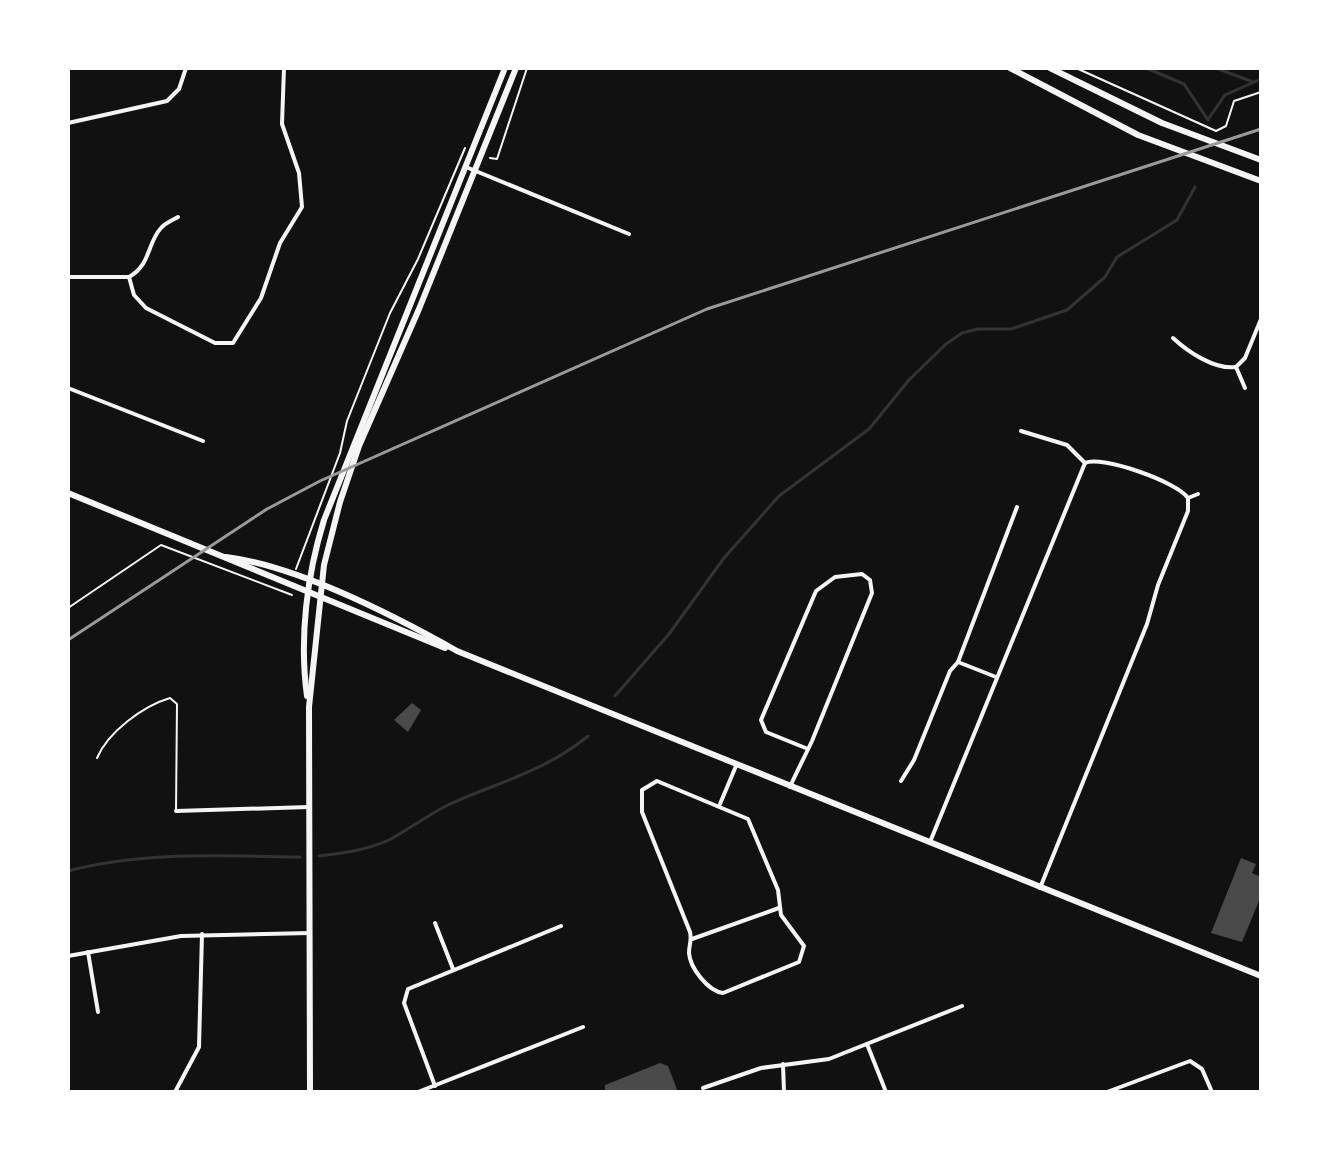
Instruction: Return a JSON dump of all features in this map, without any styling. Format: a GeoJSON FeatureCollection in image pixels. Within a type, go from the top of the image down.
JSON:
{"type":"FeatureCollection","features":[{"type":"Feature","properties":{"kind":"street"},"geometry":{"type":"LineString","coordinates":[[68,123],[167,101],[183,83],[186,68]]}},
{"type":"Feature","properties":{"kind":"street"},"geometry":{"type":"LineString","coordinates":[[129,277],[134,295],[146,308],[215,343],[233,343],[261,298],[280,243],[302,207],[299,173],[282,124],[280,105],[284,68]]}},
{"type":"Feature","properties":{"kind":"street"},"geometry":{"type":"LineString","coordinates":[[309,707],[305,675],[308,594],[328,508],[505,68]]}},
{"type":"Feature","properties":{"kind":"street"},"geometry":{"type":"LineString","coordinates":[[310,1092],[309,707],[321,587],[329,542],[349,474],[516,68]]}},
{"type":"Feature","properties":{"kind":"street"},"geometry":{"type":"LineString","coordinates":[[1010,68],[1138,135],[1261,181]]}},
{"type":"Feature","properties":{"kind":"street"},"geometry":{"type":"LineString","coordinates":[[1050,68],[1162,123],[1261,160]]}},
{"type":"Feature","properties":{"kind":"street"},"geometry":{"type":"LineString","coordinates":[[466,167],[629,234]]}},
{"type":"Feature","properties":{"kind":"street"},"geometry":{"type":"LineString","coordinates":[[68,277],[129,277],[148,259],[160,228],[178,217]]}},
{"type":"Feature","properties":{"kind":"street"},"geometry":{"type":"LineString","coordinates":[[1173,338],[1192,353],[1227,368],[1236,367],[1245,358],[1261,319]]}},
{"type":"Feature","properties":{"kind":"street"},"geometry":{"type":"LineString","coordinates":[[1236,367],[1245,388]]}},
{"type":"Feature","properties":{"kind":"street"},"geometry":{"type":"LineString","coordinates":[[68,388],[203,441]]}},
{"type":"Feature","properties":{"kind":"street"},"geometry":{"type":"LineString","coordinates":[[1021,431],[1067,445],[1085,463]]}},
{"type":"Feature","properties":{"kind":"street"},"geometry":{"type":"LineString","coordinates":[[1040,888],[1147,624],[1158,585],[1188,511],[1188,498],[1174,486],[1106,460],[1085,463]]}},
{"type":"Feature","properties":{"kind":"street"},"geometry":{"type":"LineString","coordinates":[[929,843],[1085,463]]}},
{"type":"Feature","properties":{"kind":"street"},"geometry":{"type":"LineString","coordinates":[[68,493],[431,644],[457,651]]}},
{"type":"Feature","properties":{"kind":"street"},"geometry":{"type":"LineString","coordinates":[[1188,498],[1198,494]]}},
{"type":"Feature","properties":{"kind":"street"},"geometry":{"type":"LineString","coordinates":[[901,781],[914,760],[950,671],[958,662],[1017,507]]}},
{"type":"Feature","properties":{"kind":"street"},"geometry":{"type":"LineString","coordinates":[[226,557],[251,560],[310,582],[381,612],[457,651],[1261,976]]}},
{"type":"Feature","properties":{"kind":"street"},"geometry":{"type":"LineString","coordinates":[[790,787],[808,749],[872,593],[872,583],[862,574],[835,577],[816,591],[761,720],[766,732],[808,749]]}},
{"type":"Feature","properties":{"kind":"street"},"geometry":{"type":"LineString","coordinates":[[958,662],[996,677]]}},
{"type":"Feature","properties":{"kind":"street"},"geometry":{"type":"LineString","coordinates":[[720,805],[736,766]]}},
{"type":"Feature","properties":{"kind":"street"},"geometry":{"type":"LineString","coordinates":[[657,781],[720,805],[750,823],[779,894],[779,908],[787,926],[804,946],[802,960],[726,992],[713,990],[697,971],[689,953],[692,939],[642,812],[641,795],[645,786],[657,781]]}},
{"type":"Feature","properties":{"kind":"street"},"geometry":{"type":"LineString","coordinates":[[176,811],[309,807]]}},
{"type":"Feature","properties":{"kind":"street"},"geometry":{"type":"LineString","coordinates":[[692,939],[779,908]]}},
{"type":"Feature","properties":{"kind":"street"},"geometry":{"type":"LineString","coordinates":[[435,923],[453,969]]}},
{"type":"Feature","properties":{"kind":"street"},"geometry":{"type":"LineString","coordinates":[[435,1086],[404,996],[414,985],[561,926]]}},
{"type":"Feature","properties":{"kind":"street"},"geometry":{"type":"LineString","coordinates":[[68,956],[202,934],[310,933]]}},
{"type":"Feature","properties":{"kind":"street"},"geometry":{"type":"LineString","coordinates":[[175,1092],[199,1047],[202,934]]}},
{"type":"Feature","properties":{"kind":"street"},"geometry":{"type":"LineString","coordinates":[[88,952],[98,1012]]}},
{"type":"Feature","properties":{"kind":"street"},"geometry":{"type":"LineString","coordinates":[[703,1088],[746,1071],[824,1060],[962,1006]]}},
{"type":"Feature","properties":{"kind":"street"},"geometry":{"type":"LineString","coordinates":[[418,1092],[583,1027]]}},
{"type":"Feature","properties":{"kind":"street"},"geometry":{"type":"LineString","coordinates":[[867,1044],[886,1092]]}},
{"type":"Feature","properties":{"kind":"street"},"geometry":{"type":"LineString","coordinates":[[1107,1092],[1190,1061],[1202,1069],[1212,1092]]}},
{"type":"Feature","properties":{"kind":"street"},"geometry":{"type":"LineString","coordinates":[[783,1064],[784,1092]]}},
{"type":"Feature","properties":{"kind":"lane"},"geometry":{"type":"LineString","coordinates":[[97,758],[104,742],[156,702],[170,698],[177,704],[176,811]]}},
{"type":"Feature","properties":{"kind":"path"},"geometry":{"type":"LineString","coordinates":[[491,158],[497,159],[527,68]]}},
{"type":"Feature","properties":{"kind":"path"},"geometry":{"type":"LineString","coordinates":[[1076,68],[1216,131],[1226,126],[1234,101],[1261,92]]}},
{"type":"Feature","properties":{"kind":"path"},"geometry":{"type":"LineString","coordinates":[[296,567],[340,453],[347,421],[390,313],[418,259],[463,147],[467,149]]}},
{"type":"Feature","properties":{"kind":"path"},"geometry":{"type":"LineString","coordinates":[[68,608],[161,545],[292,596],[293,592]]}},
{"type":"Feature","properties":{"kind":"building"},"geometry":{"type":"Polygon","coordinates":[[[412,703],[421,710],[408,732],[394,720],[412,703]]]}},
{"type":"Feature","properties":{"kind":"building"},"geometry":{"type":"Polygon","coordinates":[[[1241,858],[1256,864],[1252,873],[1261,877],[1261,896],[1242,942],[1211,933],[1241,858]]]}},
{"type":"Feature","properties":{"kind":"building"},"geometry":{"type":"Polygon","coordinates":[[[660,1063],[668,1066],[678,1092],[605,1092],[605,1085],[660,1063]]]}},
{"type":"Feature","properties":{"kind":"waterway"},"geometry":{"type":"LineString","coordinates":[[1146,68],[1184,84],[1208,120]]}},
{"type":"Feature","properties":{"kind":"waterway"},"geometry":{"type":"LineString","coordinates":[[1216,68],[1253,82]]}},
{"type":"Feature","properties":{"kind":"waterway"},"geometry":{"type":"LineString","coordinates":[[1209,118],[1225,95],[1261,79]]}},
{"type":"Feature","properties":{"kind":"waterway"},"geometry":{"type":"LineString","coordinates":[[615,696],[669,634],[724,558],[779,496],[869,429],[909,380],[946,344],[962,333],[978,329],[1011,329],[1067,310],[1105,277],[1117,257],[1177,220],[1195,187]]}},
{"type":"Feature","properties":{"kind":"waterway"},"geometry":{"type":"LineString","coordinates":[[319,856],[365,848],[391,839],[450,804],[555,759],[588,736]]}},
{"type":"Feature","properties":{"kind":"waterway"},"geometry":{"type":"LineString","coordinates":[[68,871],[154,858],[300,857]]}},
{"type":"Feature","properties":{"kind":"railway"},"geometry":{"type":"LineString","coordinates":[[68,640],[267,509],[320,481],[707,309],[1261,129]]}}]}
